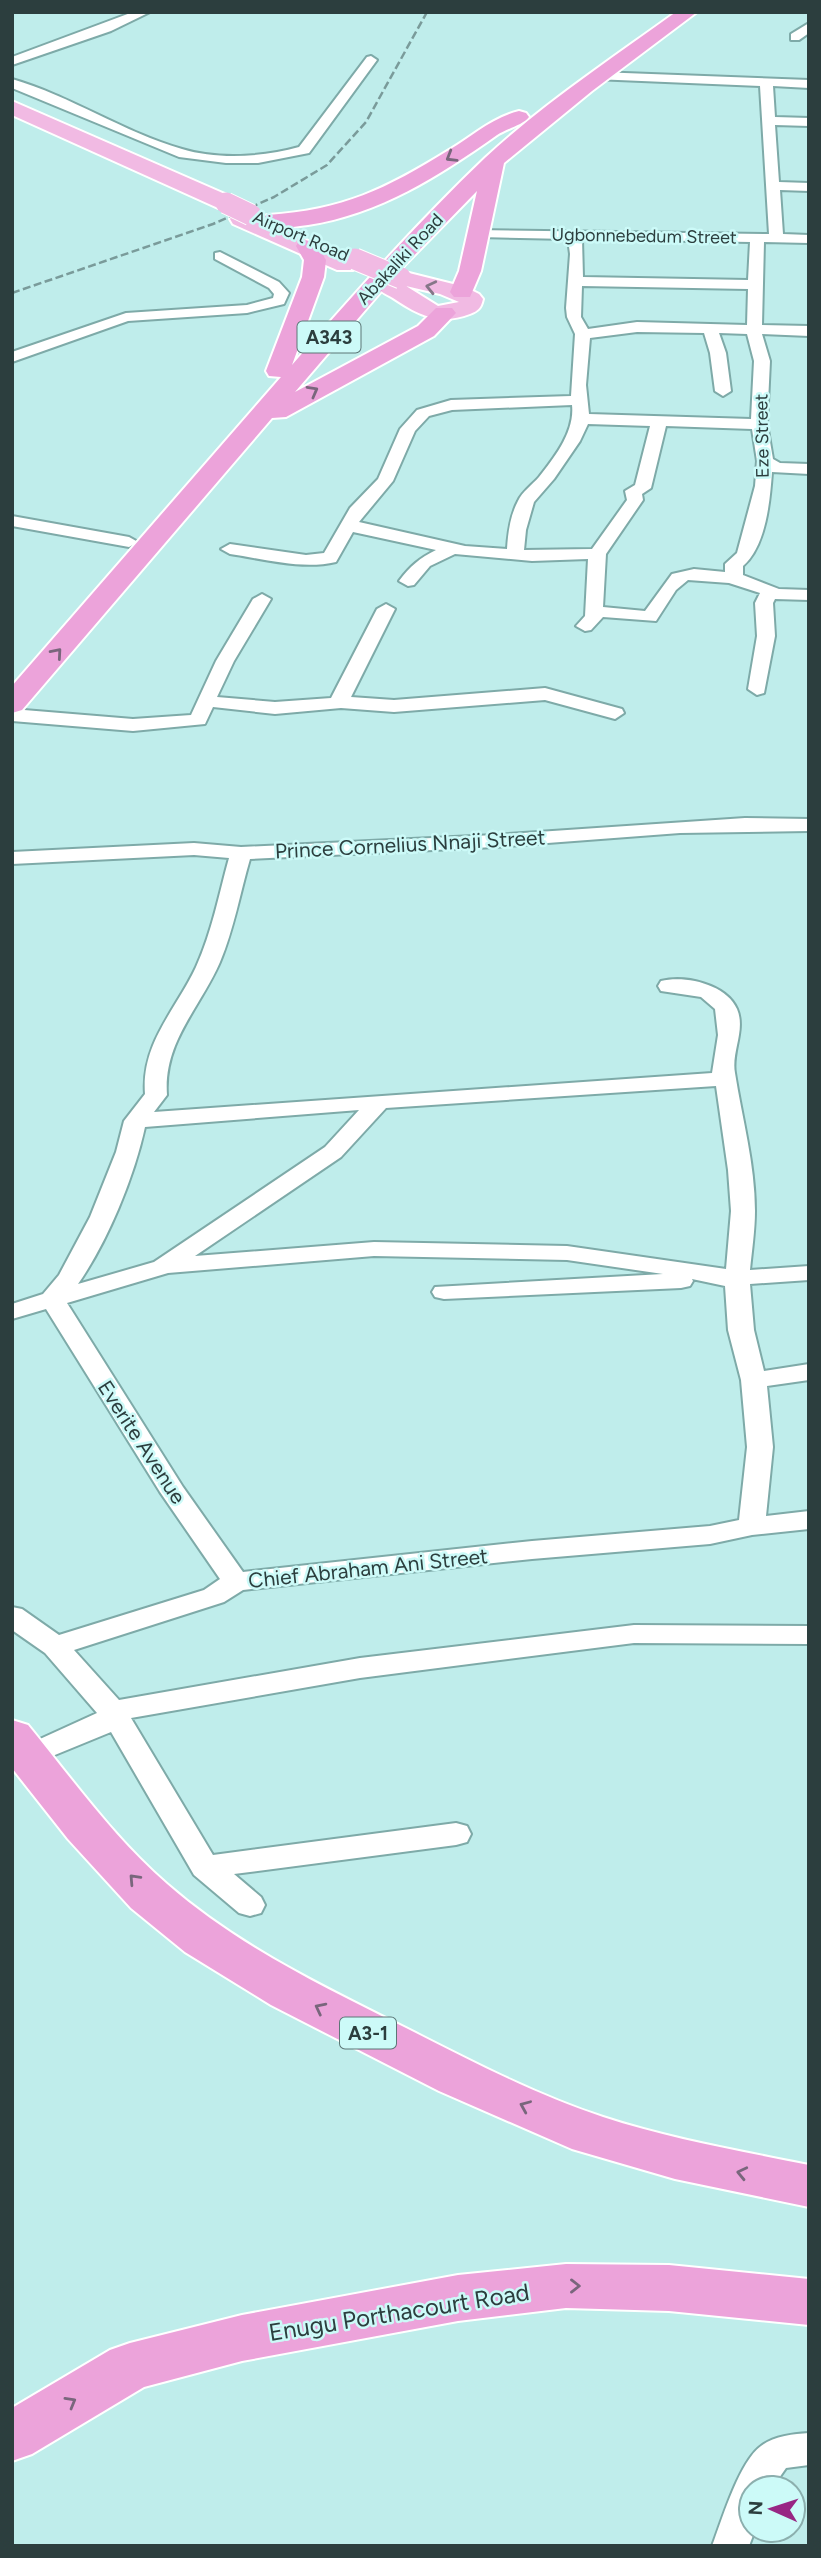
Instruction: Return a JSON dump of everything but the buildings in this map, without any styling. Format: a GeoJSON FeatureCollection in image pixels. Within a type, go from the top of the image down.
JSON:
{"type":"FeatureCollection","features":[{"type":"Feature","properties":{"kind":"highway","name":"Abakaliki Road"},"geometry":{"type":"LineString","coordinates":[[12,704],[389,268],[540,116],[669,12]]}},
{"type":"Feature","properties":{"kind":"highway","name":"Abakaliki Road"},"geometry":{"type":"LineString","coordinates":[[12,677],[399,229],[441,189],[688,12]]}},
{"type":"Feature","properties":{"kind":"highway"},"geometry":{"type":"LineString","coordinates":[[241,213],[337,214],[408,185],[505,121],[540,116]]}},
{"type":"Feature","properties":{"kind":"highway"},"geometry":{"type":"LineString","coordinates":[[462,292],[479,233],[494,162]]}},
{"type":"Feature","properties":{"kind":"highway"},"geometry":{"type":"LineString","coordinates":[[278,371],[313,277],[315,260],[307,246]]}},
{"type":"Feature","properties":{"kind":"highway"},"geometry":{"type":"LineString","coordinates":[[253,425],[426,331],[444,313]]}},
{"type":"Feature","properties":{"kind":"highway","name":"A3-1"},"geometry":{"type":"LineString","coordinates":[[20,1746],[85,1827],[148,1895],[202,1939],[289,1992],[457,2077],[590,2134],[675,2158],[809,2186]]}},
{"type":"Feature","properties":{"kind":"highway","name":"Enugu Porthacourt Road"},"geometry":{"type":"LineString","coordinates":[[12,2437],[130,2367],[242,2338],[458,2298],[566,2286],[669,2288],[809,2302]]}},
{"type":"Feature","properties":{"kind":"main road","name":"Airport Road"},"geometry":{"type":"LineString","coordinates":[[12,107],[394,281],[462,292]]}},
{"type":"Feature","properties":{"kind":"main road","name":"Airport Road"},"geometry":{"type":"LineString","coordinates":[[12,115],[241,213],[307,246],[350,262]]}},
{"type":"Feature","properties":{"kind":"main road","name":"Airport Road"},"geometry":{"type":"LineString","coordinates":[[394,281],[418,308],[444,313]]}},
{"type":"Feature","properties":{"kind":"main road"},"geometry":{"type":"LineString","coordinates":[[444,313],[470,306],[471,299],[462,292]]}},
{"type":"Feature","properties":{"kind":"street"},"geometry":{"type":"LineString","coordinates":[[12,61],[107,29],[144,12]]}},
{"type":"Feature","properties":{"kind":"street"},"geometry":{"type":"LineString","coordinates":[[796,37],[809,27]]}},
{"type":"Feature","properties":{"kind":"street"},"geometry":{"type":"LineString","coordinates":[[12,83],[179,153],[203,158],[264,158],[304,150],[371,60]]}},
{"type":"Feature","properties":{"kind":"street"},"geometry":{"type":"LineString","coordinates":[[598,76],[809,84]]}},
{"type":"Feature","properties":{"kind":"street"},"geometry":{"type":"LineString","coordinates":[[766,82],[776,238]]}},
{"type":"Feature","properties":{"kind":"street"},"geometry":{"type":"LineString","coordinates":[[769,121],[809,122]]}},
{"type":"Feature","properties":{"kind":"street"},"geometry":{"type":"LineString","coordinates":[[774,186],[809,187]]}},
{"type":"Feature","properties":{"kind":"street","name":"Ugbonnebedum Street"},"geometry":{"type":"LineString","coordinates":[[479,233],[809,239]]}},
{"type":"Feature","properties":{"kind":"street"},"geometry":{"type":"LineString","coordinates":[[516,554],[517,530],[526,501],[546,480],[572,442],[582,419],[578,370],[583,334],[574,317],[573,308],[578,254],[575,236]]}},
{"type":"Feature","properties":{"kind":"street","name":"Eze Street"},"geometry":{"type":"LineString","coordinates":[[734,578],[734,564],[744,555],[753,533],[763,486],[765,461],[759,424],[762,361],[754,331],[757,238]]}},
{"type":"Feature","properties":{"kind":"street"},"geometry":{"type":"LineString","coordinates":[[12,357],[105,323],[140,314],[247,309],[279,301],[282,293],[274,285],[220,256]]}},
{"type":"Feature","properties":{"kind":"street"},"geometry":{"type":"LineString","coordinates":[[575,281],[755,285]]}},
{"type":"Feature","properties":{"kind":"street"},"geometry":{"type":"LineString","coordinates":[[583,334],[637,327],[809,331]]}},
{"type":"Feature","properties":{"kind":"street"},"geometry":{"type":"LineString","coordinates":[[710,330],[718,353],[723,391]]}},
{"type":"Feature","properties":{"kind":"street"},"geometry":{"type":"LineString","coordinates":[[230,549],[319,561],[330,558],[347,525],[385,481],[408,429],[423,413],[451,405],[579,400]]}},
{"type":"Feature","properties":{"kind":"street"},"geometry":{"type":"LineString","coordinates":[[582,419],[759,424]]}},
{"type":"Feature","properties":{"kind":"street"},"geometry":{"type":"LineString","coordinates":[[659,421],[643,488],[634,491],[635,500],[597,554],[589,618],[650,617],[660,607],[666,591],[688,574],[734,578],[773,594],[809,595]]}},
{"type":"Feature","properties":{"kind":"street"},"geometry":{"type":"LineString","coordinates":[[765,461],[776,468],[809,469]]}},
{"type":"Feature","properties":{"kind":"street"},"geometry":{"type":"LineString","coordinates":[[12,522],[129,542]]}},
{"type":"Feature","properties":{"kind":"street"},"geometry":{"type":"LineString","coordinates":[[347,525],[452,549],[516,554],[597,554]]}},
{"type":"Feature","properties":{"kind":"street"},"geometry":{"type":"LineString","coordinates":[[408,581],[424,562],[452,549]]}},
{"type":"Feature","properties":{"kind":"street"},"geometry":{"type":"LineString","coordinates":[[757,689],[766,636],[764,603],[770,591]]}},
{"type":"Feature","properties":{"kind":"street"},"geometry":{"type":"LineString","coordinates":[[12,715],[93,723],[146,724],[198,720],[225,661],[262,599]]}},
{"type":"Feature","properties":{"kind":"street"},"geometry":{"type":"LineString","coordinates":[[339,702],[386,609]]}},
{"type":"Feature","properties":{"kind":"street"},"geometry":{"type":"LineString","coordinates":[[206,701],[307,708],[339,702],[394,706],[545,694],[615,713]]}},
{"type":"Feature","properties":{"kind":"street","name":"Prince Cornelius Nnaji Street"},"geometry":{"type":"LineString","coordinates":[[12,858],[194,849],[241,853],[495,841],[719,825],[809,825]]}},
{"type":"Feature","properties":{"kind":"street"},"geometry":{"type":"LineString","coordinates":[[52,1299],[70,1278],[102,1217],[128,1152],[135,1121],[156,1095],[153,1083],[158,1056],[184,1004],[207,968],[241,853]]}},
{"type":"Feature","properties":{"kind":"street"},"geometry":{"type":"LineString","coordinates":[[669,986],[691,987],[708,992],[722,1003],[732,1026],[723,1072],[740,1170],[743,1211],[737,1278],[741,1330],[754,1380],[760,1447],[752,1526]]}},
{"type":"Feature","properties":{"kind":"street"},"geometry":{"type":"LineString","coordinates":[[135,1121],[211,1113],[726,1079]]}},
{"type":"Feature","properties":{"kind":"street"},"geometry":{"type":"LineString","coordinates":[[163,1267],[334,1152],[379,1102]]}},
{"type":"Feature","properties":{"kind":"street"},"geometry":{"type":"LineString","coordinates":[[12,1312],[163,1267],[374,1249],[567,1253],[737,1278]]}},
{"type":"Feature","properties":{"kind":"street"},"geometry":{"type":"LineString","coordinates":[[444,1292],[809,1273]]}},
{"type":"Feature","properties":{"kind":"street","name":"Everite Avenue"},"geometry":{"type":"LineString","coordinates":[[52,1299],[173,1492],[236,1582]]}},
{"type":"Feature","properties":{"kind":"street"},"geometry":{"type":"LineString","coordinates":[[754,1380],[809,1372]]}},
{"type":"Feature","properties":{"kind":"street","name":"Chief Abraham Ani Street"},"geometry":{"type":"LineString","coordinates":[[54,1646],[214,1596],[236,1582],[532,1550],[710,1535],[752,1526],[809,1520]]}},
{"type":"Feature","properties":{"kind":"street"},"geometry":{"type":"LineString","coordinates":[[12,1616],[54,1646],[84,1682],[113,1710],[205,1867],[250,1905]]}},
{"type":"Feature","properties":{"kind":"street"},"geometry":{"type":"LineString","coordinates":[[113,1710],[360,1668],[634,1634],[809,1635]]}},
{"type":"Feature","properties":{"kind":"street"},"geometry":{"type":"LineString","coordinates":[[20,1746],[106,1722],[113,1710]]}},
{"type":"Feature","properties":{"kind":"street"},"geometry":{"type":"LineString","coordinates":[[205,1867],[456,1834]]}},
{"type":"Feature","properties":{"kind":"street"},"geometry":{"type":"LineString","coordinates":[[761,2474],[768,2461],[777,2454],[789,2449],[809,2449]]}},
{"type":"Feature","properties":{"kind":"street"},"geometry":{"type":"LineString","coordinates":[[730,2546],[737,2529]]}},
{"type":"Feature","properties":{"kind":"railway"},"geometry":{"type":"LineString","coordinates":[[12,293],[213,224],[274,197],[327,165],[366,122],[427,12]]}}]}
